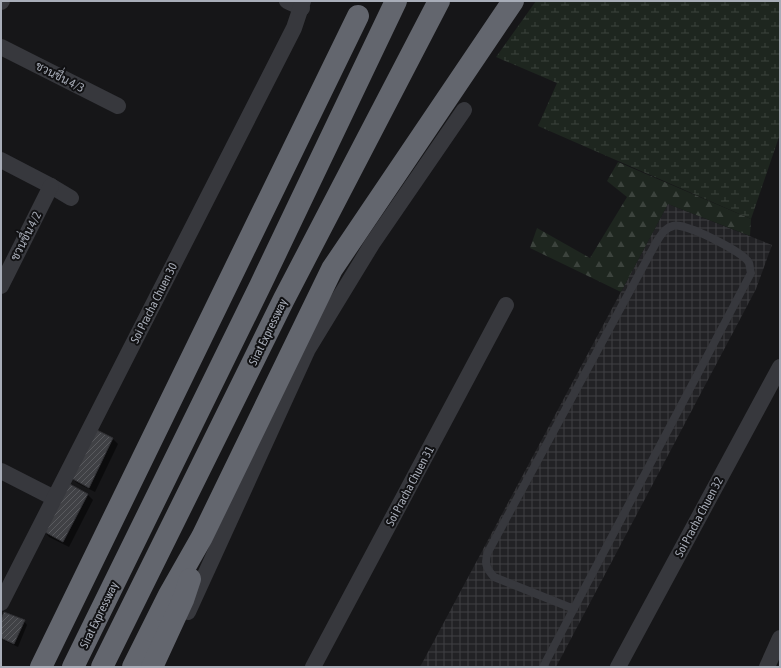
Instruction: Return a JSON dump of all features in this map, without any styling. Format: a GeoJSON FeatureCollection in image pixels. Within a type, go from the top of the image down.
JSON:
{"type":"FeatureCollection","features":[{"type":"Feature","properties":{"kind":"highway","name":"Sirat Expressway"},"geometry":{"type":"LineString","coordinates":[[73,667],[260,286],[396,1]]}},
{"type":"Feature","properties":{"kind":"highway","name":"Sirat Expressway"},"geometry":{"type":"LineString","coordinates":[[102,667],[284,299],[439,1]]}},
{"type":"Feature","properties":{"kind":"highway"},"geometry":{"type":"LineString","coordinates":[[133,667],[169,595],[202,537],[332,269],[513,1]]}},
{"type":"Feature","properties":{"kind":"highway"},"geometry":{"type":"LineString","coordinates":[[341,117],[360,8]]}},
{"type":"Feature","properties":{"kind":"highway"},"geometry":{"type":"LineString","coordinates":[[41,667],[360,8]]}},
{"type":"Feature","properties":{"kind":"highway"},"geometry":{"type":"LineString","coordinates":[[152,667],[183,600],[202,537]]}},
{"type":"Feature","properties":{"kind":"street"},"geometry":{"type":"LineString","coordinates":[[287,1],[303,5]]}},
{"type":"Feature","properties":{"kind":"street","name":"Soi Pracha Chuen 30"},"geometry":{"type":"LineString","coordinates":[[1,603],[294,28],[303,5]]}},
{"type":"Feature","properties":{"kind":"street","name":"ชวนชื่น 4/3"},"geometry":{"type":"LineString","coordinates":[[1,47],[118,106]]}},
{"type":"Feature","properties":{"kind":"street"},"geometry":{"type":"LineString","coordinates":[[163,667],[308,349],[372,244],[464,110]]}},
{"type":"Feature","properties":{"kind":"street"},"geometry":{"type":"LineString","coordinates":[[1,160],[52,186],[71,198]]}},
{"type":"Feature","properties":{"kind":"street","name":"ชวนชื่น 4/2"},"geometry":{"type":"LineString","coordinates":[[1,286],[52,186]]}},
{"type":"Feature","properties":{"kind":"street","name":"Soi Pracha Chuen 31"},"geometry":{"type":"LineString","coordinates":[[313,667],[506,305]]}},
{"type":"Feature","properties":{"kind":"street","name":"Soi Pracha Chuen 32"},"geometry":{"type":"LineString","coordinates":[[618,667],[780,367]]}},
{"type":"Feature","properties":{"kind":"street"},"geometry":{"type":"LineString","coordinates":[[1,471],[54,498]]}},
{"type":"Feature","properties":{"kind":"street"},"geometry":{"type":"LineString","coordinates":[[767,667],[780,638]]}},
{"type":"Feature","properties":{"kind":"lane"},"geometry":{"type":"LineString","coordinates":[[543,667],[574,609],[751,273],[749,263],[742,256],[724,244],[682,226],[673,226],[664,231],[657,241],[486,556],[485,560],[487,569],[494,577],[574,609]]}},
{"type":"Feature","properties":{"kind":"shaded area"},"geometry":{"type":"Polygon","coordinates":[[[668,204],[772,245],[756,289],[556,667],[420,667],[668,204]]]}},
{"type":"Feature","properties":{"kind":"green space"},"geometry":{"type":"Polygon","coordinates":[[[536,1],[780,1],[780,134],[751,219],[538,126],[557,83],[496,57],[536,1]]]}},
{"type":"Feature","properties":{"kind":"green space"},"geometry":{"type":"Polygon","coordinates":[[[618,162],[751,219],[750,236],[668,204],[621,292],[530,248],[537,228],[590,258],[627,197],[607,181],[618,162]]]}},
{"type":"Feature","properties":{"kind":"building"},"geometry":{"type":"Polygon","coordinates":[[[95,429],[113,438],[89,488],[71,478],[95,429]]]}},
{"type":"Feature","properties":{"kind":"building"},"geometry":{"type":"Polygon","coordinates":[[[68,483],[88,494],[63,542],[43,531],[68,483]]]}},
{"type":"Feature","properties":{"kind":"building"},"geometry":{"type":"Polygon","coordinates":[[[4,612],[25,620],[14,644],[1,638],[1,620],[4,612]]]}}]}
